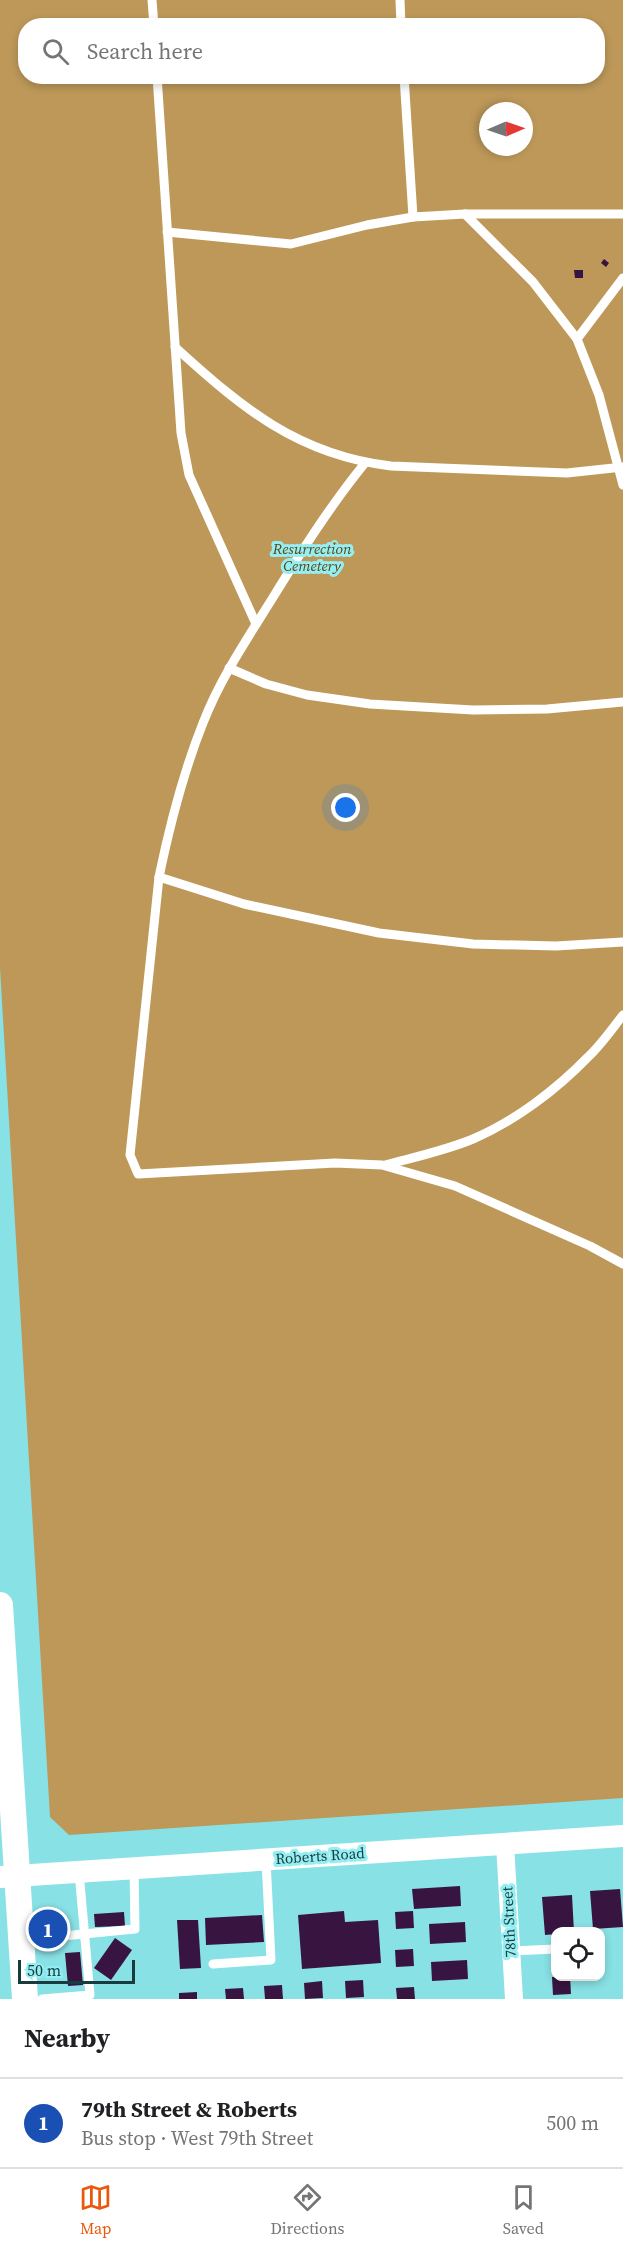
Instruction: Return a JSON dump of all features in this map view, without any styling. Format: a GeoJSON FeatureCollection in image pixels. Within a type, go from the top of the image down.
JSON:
{"type":"FeatureCollection","features":[{"type":"Feature","properties":{"kind":"main road"},"geometry":{"type":"LineString","coordinates":[[0,1605],[8,1877],[21,1940],[25,1999]]}},
{"type":"Feature","properties":{"kind":"street","name":"Roberts Road"},"geometry":{"type":"LineString","coordinates":[[8,1877],[623,1836]]}},
{"type":"Feature","properties":{"kind":"street","name":"78th Street"},"geometry":{"type":"LineString","coordinates":[[505,1844],[514,1999]]}},
{"type":"Feature","properties":{"kind":"lane"},"geometry":{"type":"LineString","coordinates":[[152,0],[153,18]]}},
{"type":"Feature","properties":{"kind":"lane"},"geometry":{"type":"LineString","coordinates":[[400,0],[401,18]]}},
{"type":"Feature","properties":{"kind":"lane"},"geometry":{"type":"LineString","coordinates":[[158,84],[182,433],[189,475],[256,624]]}},
{"type":"Feature","properties":{"kind":"lane"},"geometry":{"type":"LineString","coordinates":[[405,84],[413,218]]}},
{"type":"Feature","properties":{"kind":"lane"},"geometry":{"type":"LineString","coordinates":[[167,232],[291,244],[367,225],[413,218],[465,214],[623,214]]}},
{"type":"Feature","properties":{"kind":"lane"},"geometry":{"type":"LineString","coordinates":[[465,214],[533,282],[577,339],[599,395],[621,467],[623,485]]}},
{"type":"Feature","properties":{"kind":"lane"},"geometry":{"type":"LineString","coordinates":[[577,339],[623,278]]}},
{"type":"Feature","properties":{"kind":"lane"},"geometry":{"type":"LineString","coordinates":[[175,346],[211,379],[269,424],[302,441],[365,463],[567,473],[621,467]]}},
{"type":"Feature","properties":{"kind":"lane"},"geometry":{"type":"LineString","coordinates":[[365,463],[337,496],[229,668],[204,720],[185,770],[159,877],[130,1155],[138,1174],[335,1163],[382,1165],[455,1186],[590,1246],[623,1264]]}},
{"type":"Feature","properties":{"kind":"lane"},"geometry":{"type":"LineString","coordinates":[[229,668],[266,684],[307,695],[370,704],[494,710],[547,709],[623,702]]}},
{"type":"Feature","properties":{"kind":"lane"},"geometry":{"type":"LineString","coordinates":[[159,877],[244,904],[379,933],[473,944],[556,946],[623,942]]}},
{"type":"Feature","properties":{"kind":"lane"},"geometry":{"type":"LineString","coordinates":[[382,1165],[435,1153],[474,1138],[513,1117],[550,1092],[589,1057],[623,1015]]}},
{"type":"Feature","properties":{"kind":"lane"},"geometry":{"type":"LineString","coordinates":[[213,1964],[272,1960],[266,1860]]}},
{"type":"Feature","properties":{"kind":"lane"},"geometry":{"type":"LineString","coordinates":[[21,1940],[135,1929],[134,1869]]}},
{"type":"Feature","properties":{"kind":"lane"},"geometry":{"type":"LineString","coordinates":[[42,1999],[90,1995],[79,1872]]}},
{"type":"Feature","properties":{"kind":"lane"},"geometry":{"type":"LineString","coordinates":[[511,1951],[551,1950]]}},
{"type":"Feature","properties":{"kind":"green space","name":"Resurrection Cemetery"},"geometry":{"type":"Polygon","coordinates":[[[0,0],[623,0],[623,1798],[69,1835],[50,1817],[0,968],[0,0]]]}},
{"type":"Feature","properties":{"kind":"building"},"geometry":{"type":"Polygon","coordinates":[[[604,259],[609,263],[606,267],[601,263],[604,259]]]}},
{"type":"Feature","properties":{"kind":"building"},"geometry":{"type":"Polygon","coordinates":[[[574,270],[583,270],[583,278],[575,278],[574,270]]]}},
{"type":"Feature","properties":{"kind":"building"},"geometry":{"type":"Polygon","coordinates":[[[460,1886],[461,1906],[414,1909],[412,1889],[460,1886]]]}},
{"type":"Feature","properties":{"kind":"building"},"geometry":{"type":"Polygon","coordinates":[[[620,1889],[623,1927],[593,1927],[590,1891],[620,1889]]]}},
{"type":"Feature","properties":{"kind":"building"},"geometry":{"type":"Polygon","coordinates":[[[572,1895],[574,1927],[551,1927],[551,1934],[545,1935],[542,1897],[572,1895]]]}},
{"type":"Feature","properties":{"kind":"building"},"geometry":{"type":"Polygon","coordinates":[[[344,1911],[345,1922],[378,1920],[381,1963],[302,1969],[298,1915],[344,1911]]]}},
{"type":"Feature","properties":{"kind":"building"},"geometry":{"type":"Polygon","coordinates":[[[413,1911],[414,1928],[396,1929],[395,1912],[413,1911]]]}},
{"type":"Feature","properties":{"kind":"building"},"geometry":{"type":"Polygon","coordinates":[[[124,1912],[125,1926],[95,1927],[94,1914],[124,1912]]]}},
{"type":"Feature","properties":{"kind":"building"},"geometry":{"type":"Polygon","coordinates":[[[262,1915],[264,1942],[206,1945],[205,1918],[262,1915]]]}},
{"type":"Feature","properties":{"kind":"building"},"geometry":{"type":"Polygon","coordinates":[[[177,1920],[198,1920],[201,1968],[180,1969],[177,1920]]]}},
{"type":"Feature","properties":{"kind":"building"},"geometry":{"type":"Polygon","coordinates":[[[465,1922],[466,1942],[430,1944],[429,1924],[465,1922]]]}},
{"type":"Feature","properties":{"kind":"building"},"geometry":{"type":"Polygon","coordinates":[[[115,1938],[132,1950],[111,1980],[94,1968],[115,1938]]]}},
{"type":"Feature","properties":{"kind":"building"},"geometry":{"type":"Polygon","coordinates":[[[413,1949],[414,1966],[396,1967],[395,1950],[413,1949]]]}},
{"type":"Feature","properties":{"kind":"building"},"geometry":{"type":"Polygon","coordinates":[[[80,1952],[83,1985],[68,1986],[65,1953],[80,1952]]]}},
{"type":"Feature","properties":{"kind":"building"},"geometry":{"type":"Polygon","coordinates":[[[467,1960],[468,1979],[432,1981],[431,1962],[467,1960]]]}},
{"type":"Feature","properties":{"kind":"building"},"geometry":{"type":"Polygon","coordinates":[[[363,1980],[364,1997],[346,1998],[345,1981],[363,1980]]]}},
{"type":"Feature","properties":{"kind":"building"},"geometry":{"type":"Polygon","coordinates":[[[322,1981],[323,1998],[305,1999],[304,1983],[322,1981]]]}},
{"type":"Feature","properties":{"kind":"building"},"geometry":{"type":"Polygon","coordinates":[[[552,1981],[570,1981],[571,1994],[553,1995],[552,1981]]]}},
{"type":"Feature","properties":{"kind":"building"},"geometry":{"type":"Polygon","coordinates":[[[282,1985],[283,1999],[265,1999],[264,1986],[282,1985]]]}},
{"type":"Feature","properties":{"kind":"building"},"geometry":{"type":"Polygon","coordinates":[[[414,1987],[415,1999],[397,1999],[396,1988],[414,1987]]]}},
{"type":"Feature","properties":{"kind":"building"},"geometry":{"type":"Polygon","coordinates":[[[243,1988],[244,1999],[226,1999],[225,1989],[243,1988]]]}},
{"type":"Feature","properties":{"kind":"building"},"geometry":{"type":"Polygon","coordinates":[[[197,1992],[197,1999],[179,1999],[179,1993],[197,1992]]]}},
{"type":"Feature","properties":{"kind":"place","name":"79th Street & Roberts"},"geometry":{"type":"Point","coordinates":[48,1929]}}]}
